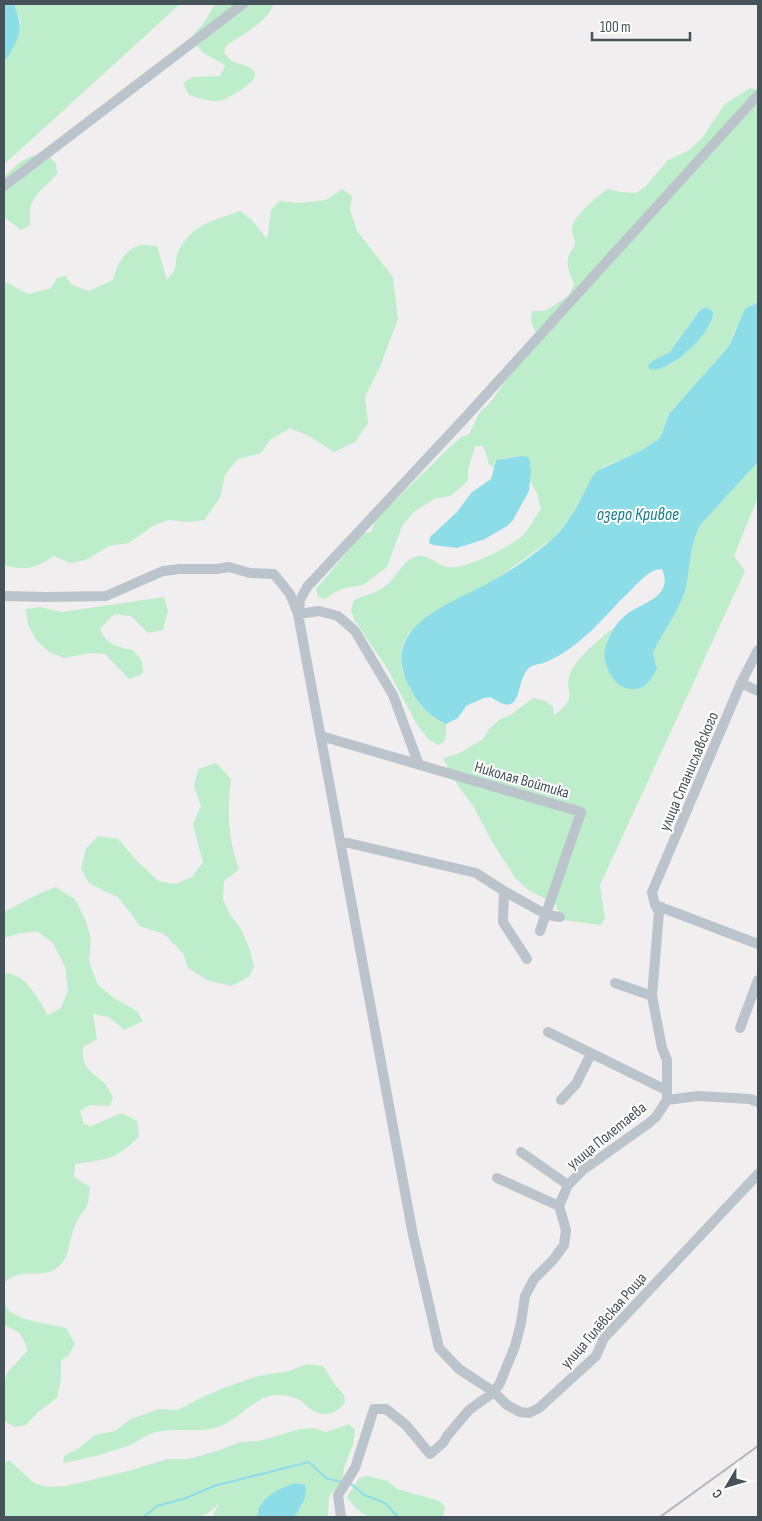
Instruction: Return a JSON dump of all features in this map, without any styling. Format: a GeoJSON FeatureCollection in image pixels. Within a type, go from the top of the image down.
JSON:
{"type":"FeatureCollection","features":[{"type":"Feature","properties":{"kind":"street"},"geometry":{"type":"LineString","coordinates":[[4,186],[243,4]]}},
{"type":"Feature","properties":{"kind":"street"},"geometry":{"type":"LineString","coordinates":[[298,614],[300,600],[307,588],[463,420],[758,95]]}},
{"type":"Feature","properties":{"kind":"street"},"geometry":{"type":"LineString","coordinates":[[4,596],[106,596],[163,571],[229,567],[250,573],[274,574],[290,594],[298,614]]}},
{"type":"Feature","properties":{"kind":"street"},"geometry":{"type":"LineString","coordinates":[[298,614],[319,611],[338,616],[355,631],[393,695],[419,764]]}},
{"type":"Feature","properties":{"kind":"street","name":"улица Гилёвская Роща"},"geometry":{"type":"LineString","coordinates":[[298,614],[413,1235],[439,1348],[459,1370],[494,1392],[507,1405],[520,1412],[529,1413],[547,1402],[596,1356],[604,1338],[758,1174]]}},
{"type":"Feature","properties":{"kind":"street","name":"улица Станиславского"},"geometry":{"type":"LineString","coordinates":[[655,905],[652,892],[741,683],[758,650]]}},
{"type":"Feature","properties":{"kind":"street"},"geometry":{"type":"LineString","coordinates":[[741,683],[758,691]]}},
{"type":"Feature","properties":{"kind":"street"},"geometry":{"type":"LineString","coordinates":[[321,736],[419,764]]}},
{"type":"Feature","properties":{"kind":"street","name":"Николая Войтика"},"geometry":{"type":"LineString","coordinates":[[419,764],[581,812],[540,931]]}},
{"type":"Feature","properties":{"kind":"street"},"geometry":{"type":"LineString","coordinates":[[340,841],[476,873],[546,914],[560,917]]}},
{"type":"Feature","properties":{"kind":"street"},"geometry":{"type":"LineString","coordinates":[[504,891],[503,922],[526,959]]}},
{"type":"Feature","properties":{"kind":"street"},"geometry":{"type":"LineString","coordinates":[[655,905],[758,944]]}},
{"type":"Feature","properties":{"kind":"street"},"geometry":{"type":"LineString","coordinates":[[655,905],[659,912],[652,996],[662,1048],[668,1060],[667,1095],[750,1099],[758,1102]]}},
{"type":"Feature","properties":{"kind":"street"},"geometry":{"type":"LineString","coordinates":[[740,1028],[758,980]]}},
{"type":"Feature","properties":{"kind":"street"},"geometry":{"type":"LineString","coordinates":[[615,982],[652,996]]}},
{"type":"Feature","properties":{"kind":"street","name":"улица Полетаева"},"geometry":{"type":"LineString","coordinates":[[548,1032],[667,1095],[656,1117],[584,1170],[568,1186],[559,1206]]}},
{"type":"Feature","properties":{"kind":"street"},"geometry":{"type":"LineString","coordinates":[[561,1100],[576,1084],[591,1054]]}},
{"type":"Feature","properties":{"kind":"street"},"geometry":{"type":"LineString","coordinates":[[521,1152],[568,1186]]}},
{"type":"Feature","properties":{"kind":"street"},"geometry":{"type":"LineString","coordinates":[[341,1517],[338,1495],[354,1468],[374,1409],[386,1409],[406,1425],[430,1454],[443,1443],[474,1405],[494,1392],[500,1384],[515,1346],[525,1296],[534,1279],[553,1260],[564,1245],[566,1230],[559,1206],[497,1178]]}},
{"type":"Feature","properties":{"kind":"green space"},"geometry":{"type":"Polygon","coordinates":[[[14,4],[180,4],[4,164],[4,60],[7,59],[21,22],[14,4]]]}},
{"type":"Feature","properties":{"kind":"green space"},"geometry":{"type":"Polygon","coordinates":[[[215,4],[273,4],[267,16],[261,22],[226,46],[224,53],[232,61],[252,69],[255,74],[247,86],[219,101],[204,100],[189,95],[183,83],[193,77],[220,76],[225,66],[200,50],[194,34],[203,24],[215,4]]]}},
{"type":"Feature","properties":{"kind":"green space"},"geometry":{"type":"Polygon","coordinates":[[[750,88],[758,90],[758,302],[751,305],[735,330],[729,346],[669,414],[659,439],[642,450],[603,467],[581,498],[571,517],[552,539],[493,581],[434,612],[409,633],[402,646],[402,671],[422,707],[435,719],[446,724],[444,742],[438,745],[429,740],[416,723],[387,668],[355,621],[351,610],[354,600],[384,587],[405,563],[414,557],[423,556],[444,566],[455,567],[486,557],[521,537],[541,509],[537,493],[530,482],[531,472],[521,456],[499,459],[494,462],[494,467],[489,465],[482,446],[475,446],[468,470],[468,480],[450,496],[434,499],[415,511],[402,526],[387,567],[363,585],[345,588],[325,599],[318,597],[316,589],[363,533],[371,532],[376,519],[452,445],[461,437],[469,434],[480,412],[489,404],[511,374],[536,334],[531,321],[532,311],[544,311],[569,295],[574,284],[568,264],[569,256],[575,244],[572,228],[573,223],[581,212],[608,189],[636,193],[646,186],[668,160],[688,151],[702,138],[725,104],[750,88]],[[710,309],[700,310],[670,352],[654,360],[669,366],[686,352],[713,312],[710,309]]]}},
{"type":"Feature","properties":{"kind":"green space"},"geometry":{"type":"Polygon","coordinates":[[[38,155],[50,157],[56,164],[57,174],[33,201],[30,210],[30,225],[21,230],[4,217],[4,177],[23,160],[38,155]]]}},
{"type":"Feature","properties":{"kind":"green space"},"geometry":{"type":"Polygon","coordinates":[[[342,189],[352,196],[350,210],[357,231],[393,277],[398,319],[380,367],[365,397],[368,423],[355,442],[334,452],[309,436],[290,428],[270,440],[261,453],[238,459],[225,475],[220,498],[204,520],[188,522],[168,520],[153,526],[129,543],[109,546],[86,560],[70,563],[54,556],[30,568],[4,565],[4,282],[28,294],[51,288],[57,278],[65,276],[72,285],[89,291],[113,280],[125,254],[140,245],[157,246],[167,280],[175,269],[177,254],[184,243],[190,235],[204,225],[240,211],[252,220],[267,239],[271,210],[279,201],[299,203],[326,200],[342,189]]]}},
{"type":"Feature","properties":{"kind":"green space"},"geometry":{"type":"Polygon","coordinates":[[[758,462],[758,497],[734,556],[745,571],[600,885],[605,919],[600,925],[563,920],[555,904],[530,891],[516,879],[493,843],[473,806],[456,783],[443,758],[458,754],[483,739],[489,729],[499,720],[512,714],[533,698],[546,701],[553,707],[554,716],[568,701],[568,680],[577,662],[588,649],[613,628],[606,642],[657,669],[653,653],[682,598],[697,532],[701,524],[758,462]]]}},
{"type":"Feature","properties":{"kind":"green space"},"geometry":{"type":"Polygon","coordinates":[[[164,597],[168,610],[163,630],[148,633],[131,616],[114,614],[100,629],[105,638],[117,646],[133,650],[142,661],[143,674],[129,679],[105,654],[90,653],[64,658],[49,652],[36,640],[28,625],[26,609],[40,607],[62,612],[164,597]]]}},
{"type":"Feature","properties":{"kind":"green space"},"geometry":{"type":"Polygon","coordinates":[[[216,763],[231,779],[229,824],[235,858],[239,869],[224,881],[223,900],[231,916],[241,929],[250,950],[254,967],[249,977],[231,986],[207,980],[188,968],[183,953],[164,934],[140,926],[118,897],[89,883],[81,869],[86,848],[98,836],[118,839],[158,881],[175,884],[192,877],[203,862],[193,824],[201,806],[194,786],[198,769],[216,763]]]}},
{"type":"Feature","properties":{"kind":"green space"},"geometry":{"type":"Polygon","coordinates":[[[56,887],[75,899],[86,921],[91,939],[89,962],[98,985],[114,998],[137,1011],[143,1021],[124,1030],[109,1017],[93,1014],[97,1039],[83,1047],[85,1065],[105,1085],[113,1097],[110,1106],[90,1105],[80,1111],[84,1124],[91,1126],[122,1113],[137,1121],[139,1136],[117,1154],[95,1161],[75,1164],[74,1177],[90,1187],[88,1201],[86,1208],[76,1223],[67,1253],[60,1266],[44,1273],[14,1276],[4,1283],[4,973],[19,977],[25,982],[48,1015],[61,1008],[68,990],[65,967],[53,943],[38,932],[20,933],[4,938],[4,912],[56,887]]]}},
{"type":"Feature","properties":{"kind":"green space"},"geometry":{"type":"Polygon","coordinates":[[[4,1303],[10,1312],[24,1319],[66,1328],[75,1344],[69,1355],[61,1361],[61,1380],[57,1398],[38,1412],[26,1425],[15,1427],[4,1421],[4,1385],[7,1373],[28,1350],[20,1333],[4,1325],[4,1303]]]}},
{"type":"Feature","properties":{"kind":"green space"},"geometry":{"type":"Polygon","coordinates":[[[307,1364],[323,1366],[344,1395],[345,1403],[337,1410],[323,1414],[314,1411],[297,1399],[274,1395],[259,1400],[218,1427],[201,1430],[158,1432],[147,1435],[130,1445],[113,1451],[63,1463],[64,1456],[79,1448],[95,1435],[115,1431],[131,1419],[159,1409],[178,1410],[226,1387],[258,1376],[289,1371],[307,1364]]]}},
{"type":"Feature","properties":{"kind":"green space"},"geometry":{"type":"Polygon","coordinates":[[[349,1424],[355,1430],[353,1445],[339,1486],[329,1497],[328,1517],[294,1517],[303,1504],[257,1511],[257,1517],[212,1517],[219,1504],[208,1513],[199,1517],[4,1517],[4,1463],[9,1460],[34,1483],[47,1487],[66,1486],[132,1470],[167,1459],[189,1459],[240,1442],[259,1441],[300,1429],[314,1428],[326,1432],[349,1424]]]}},
{"type":"Feature","properties":{"kind":"green space"},"geometry":{"type":"Polygon","coordinates":[[[368,1476],[388,1481],[397,1489],[440,1501],[445,1507],[443,1517],[369,1517],[357,1509],[347,1497],[359,1478],[368,1476]]]}},
{"type":"Feature","properties":{"kind":"water"},"geometry":{"type":"Polygon","coordinates":[[[4,4],[14,4],[20,26],[18,38],[7,59],[4,60],[4,4]]]}},
{"type":"Feature","properties":{"kind":"water","name":"озеро Кривое"},"geometry":{"type":"Polygon","coordinates":[[[758,302],[758,462],[701,524],[697,532],[692,548],[685,591],[679,606],[653,653],[657,669],[648,682],[643,687],[629,689],[615,681],[605,660],[606,644],[619,621],[627,614],[655,598],[660,592],[664,586],[665,578],[662,569],[652,571],[643,578],[594,628],[562,654],[530,667],[525,673],[514,702],[509,705],[491,697],[484,698],[466,706],[458,718],[446,724],[433,717],[415,697],[408,684],[402,664],[403,646],[412,631],[424,619],[441,608],[500,577],[523,562],[551,540],[564,526],[597,471],[642,450],[659,439],[669,414],[729,346],[745,309],[758,302]]]}},
{"type":"Feature","properties":{"kind":"water"},"geometry":{"type":"Polygon","coordinates":[[[705,308],[713,312],[711,320],[706,330],[689,350],[668,365],[658,369],[649,369],[648,365],[654,360],[670,352],[700,310],[705,308]]]}},
{"type":"Feature","properties":{"kind":"water"},"geometry":{"type":"Polygon","coordinates":[[[521,456],[528,457],[530,460],[529,491],[513,520],[507,526],[485,539],[457,548],[429,543],[430,537],[457,512],[472,492],[491,479],[496,460],[521,456]]]}},
{"type":"Feature","properties":{"kind":"water"},"geometry":{"type":"Polygon","coordinates":[[[296,1483],[305,1485],[306,1494],[294,1517],[257,1517],[262,1504],[271,1494],[296,1483]]]}},
{"type":"Feature","properties":{"kind":"waterway"},"geometry":{"type":"LineString","coordinates":[[144,1517],[157,1506],[186,1498],[214,1486],[309,1462],[326,1478],[341,1482]]}},
{"type":"Feature","properties":{"kind":"waterway"},"geometry":{"type":"LineString","coordinates":[[351,1484],[364,1495],[385,1503],[398,1517]]}},
{"type":"Feature","properties":{"kind":"railway"},"geometry":{"type":"LineString","coordinates":[[660,1517],[758,1446]]}}]}
